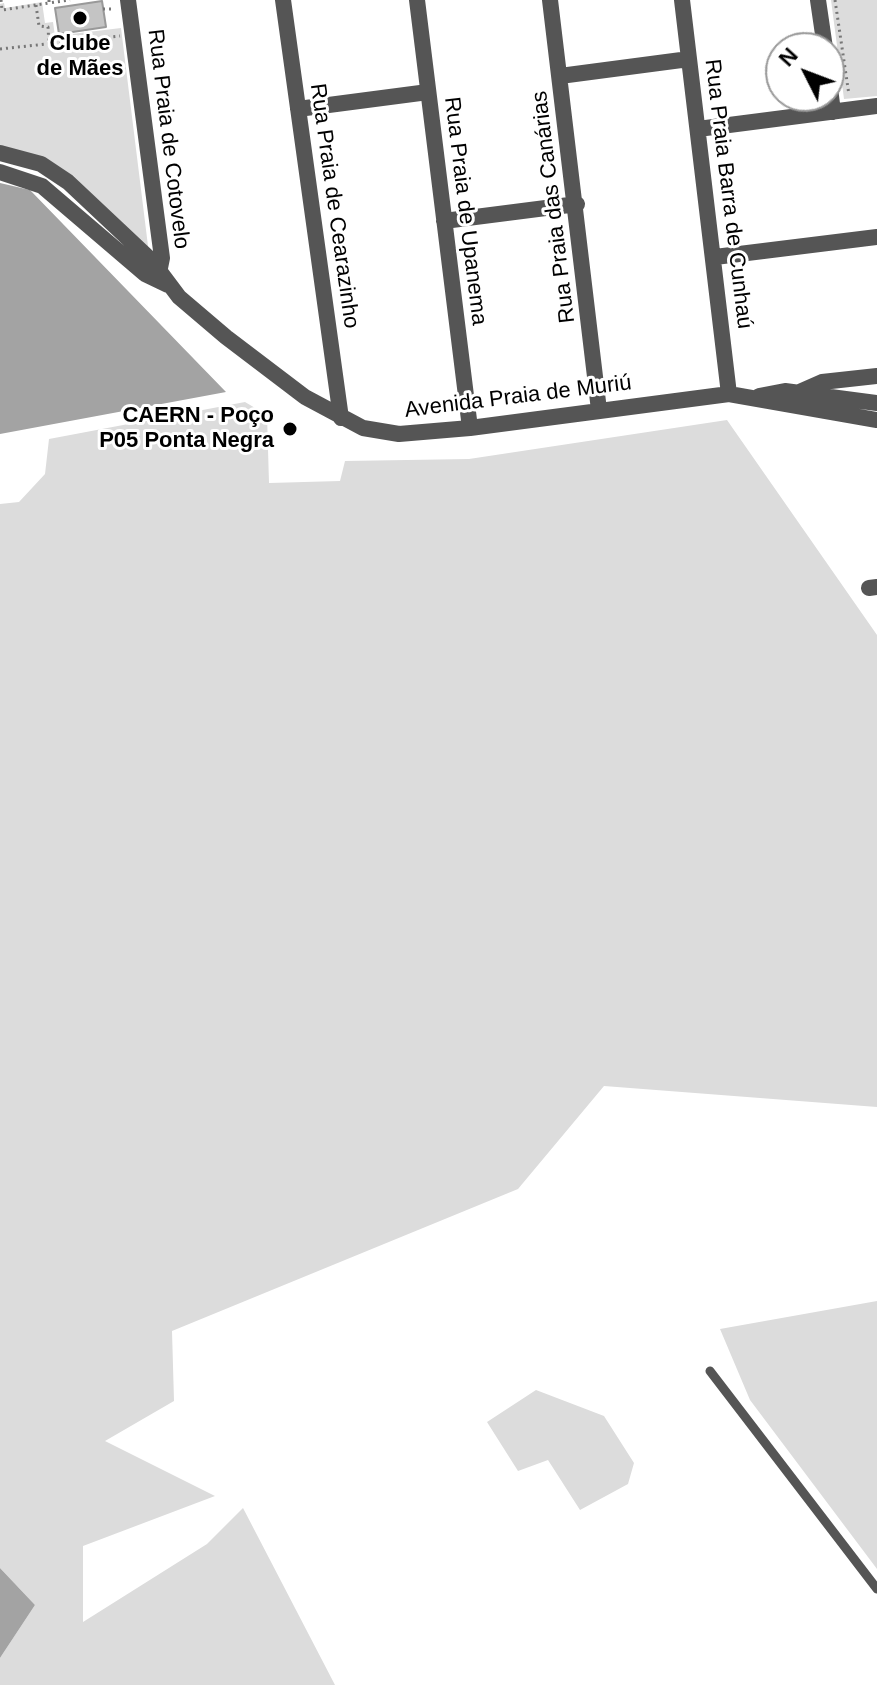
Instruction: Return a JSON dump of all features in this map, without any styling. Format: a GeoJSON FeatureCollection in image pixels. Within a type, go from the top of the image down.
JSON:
{"type":"FeatureCollection","features":[{"type":"Feature","properties":{"kind":"street","name":"Rua Praia de Cearazinho"},"geometry":{"type":"LineString","coordinates":[[283,0],[341,418]]}},
{"type":"Feature","properties":{"kind":"street","name":"Rua Praia de Upanema"},"geometry":{"type":"LineString","coordinates":[[417,0],[470,428]]}},
{"type":"Feature","properties":{"kind":"street","name":"Rua Praia das Canárias"},"geometry":{"type":"LineString","coordinates":[[550,0],[577,204],[599,410]]}},
{"type":"Feature","properties":{"kind":"street","name":"Rua Praia Barra de Cunhaú"},"geometry":{"type":"LineString","coordinates":[[682,0],[715,257],[738,396]]}},
{"type":"Feature","properties":{"kind":"street"},"geometry":{"type":"LineString","coordinates":[[818,0],[823,32]]}},
{"type":"Feature","properties":{"kind":"street","name":"Rua Praia de Cotovelo"},"geometry":{"type":"LineString","coordinates":[[128,3],[161,279]]}},
{"type":"Feature","properties":{"kind":"street"},"geometry":{"type":"LineString","coordinates":[[560,76],[689,59]]}},
{"type":"Feature","properties":{"kind":"street"},"geometry":{"type":"LineString","coordinates":[[298,109],[428,92]]}},
{"type":"Feature","properties":{"kind":"street"},"geometry":{"type":"LineString","coordinates":[[845,110],[877,106]]}},
{"type":"Feature","properties":{"kind":"street"},"geometry":{"type":"LineString","coordinates":[[698,129],[833,112]]}},
{"type":"Feature","properties":{"kind":"street","name":"Avenida Praia de Muriú"},"geometry":{"type":"LineString","coordinates":[[0,153],[41,164],[61,177],[161,279]]}},
{"type":"Feature","properties":{"kind":"street","name":"Avenida Praia de Muriú"},"geometry":{"type":"LineString","coordinates":[[0,172],[42,186],[161,279],[271,373],[341,418],[380,433],[470,428],[599,410],[797,393],[854,407],[877,420]]}},
{"type":"Feature","properties":{"kind":"street"},"geometry":{"type":"LineString","coordinates":[[444,221],[577,204]]}},
{"type":"Feature","properties":{"kind":"street"},"geometry":{"type":"LineString","coordinates":[[715,257],[877,237]]}},
{"type":"Feature","properties":{"kind":"street"},"geometry":{"type":"LineString","coordinates":[[797,393],[822,382],[871,377]]}},
{"type":"Feature","properties":{"kind":"street"},"geometry":{"type":"LineString","coordinates":[[854,407],[871,377]]}},
{"type":"Feature","properties":{"kind":"street","name":"Avenida Praia de Muriú"},"geometry":{"type":"LineString","coordinates":[[738,396],[854,407],[877,403]]}},
{"type":"Feature","properties":{"kind":"lane"},"geometry":{"type":"LineString","coordinates":[[710,1371],[877,1589]]}},
{"type":"Feature","properties":{"kind":"path"},"geometry":{"type":"LineString","coordinates":[[1,0],[2,10],[70,0]]}},
{"type":"Feature","properties":{"kind":"path"},"geometry":{"type":"LineString","coordinates":[[835,0],[848,95]]}},
{"type":"Feature","properties":{"kind":"path"},"geometry":{"type":"LineString","coordinates":[[103,9],[128,3]]}},
{"type":"Feature","properties":{"kind":"path"},"geometry":{"type":"LineString","coordinates":[[36,5],[39,26],[48,27],[49,44]]}},
{"type":"Feature","properties":{"kind":"path"},"geometry":{"type":"LineString","coordinates":[[0,49],[132,34]]}},
{"type":"Feature","properties":{"kind":"shaded area"},"geometry":{"type":"Polygon","coordinates":[[[831,0],[877,0],[877,96],[845,99],[845,32],[835,32],[831,0]]]}},
{"type":"Feature","properties":{"kind":"shaded area"},"geometry":{"type":"Polygon","coordinates":[[[42,2],[45,23],[53,22],[55,36],[121,28],[149,254],[108,213],[0,148],[0,4],[4,3],[5,8],[42,2]]]}},
{"type":"Feature","properties":{"kind":"shaded area"},"geometry":{"type":"Polygon","coordinates":[[[0,183],[30,190],[226,392],[0,434],[0,183]]]}},
{"type":"Feature","properties":{"kind":"shaded area"},"geometry":{"type":"Polygon","coordinates":[[[245,402],[267,415],[269,483],[340,481],[345,461],[469,459],[727,420],[877,635],[877,1107],[604,1086],[518,1189],[172,1331],[174,1401],[105,1441],[215,1496],[83,1546],[83,1622],[207,1544],[243,1508],[335,1685],[0,1685],[0,1658],[35,1605],[0,1568],[0,504],[19,502],[45,474],[49,439],[245,402]]]}},
{"type":"Feature","properties":{"kind":"shaded area"},"geometry":{"type":"Polygon","coordinates":[[[877,1301],[877,1569],[750,1400],[720,1329],[877,1301]]]}},
{"type":"Feature","properties":{"kind":"shaded area"},"geometry":{"type":"Polygon","coordinates":[[[536,1390],[604,1416],[634,1463],[628,1484],[580,1510],[548,1460],[518,1471],[487,1422],[536,1390]]]}},
{"type":"Feature","properties":{"kind":"shaded area"},"geometry":{"type":"Polygon","coordinates":[[[0,1568],[35,1605],[0,1658],[0,1568]]]}},
{"type":"Feature","properties":{"kind":"building","name":"Clube de Mães"},"geometry":{"type":"Polygon","coordinates":[[[102,1],[106,27],[59,34],[55,8],[102,1]]]}},
{"type":"Feature","properties":{"kind":"place","name":"Clube de Mães"},"geometry":{"type":"Point","coordinates":[80,18]}},
{"type":"Feature","properties":{"kind":"place","name":"CAERN - Poço P05 Ponta Negra"},"geometry":{"type":"Point","coordinates":[290,429]}}]}
